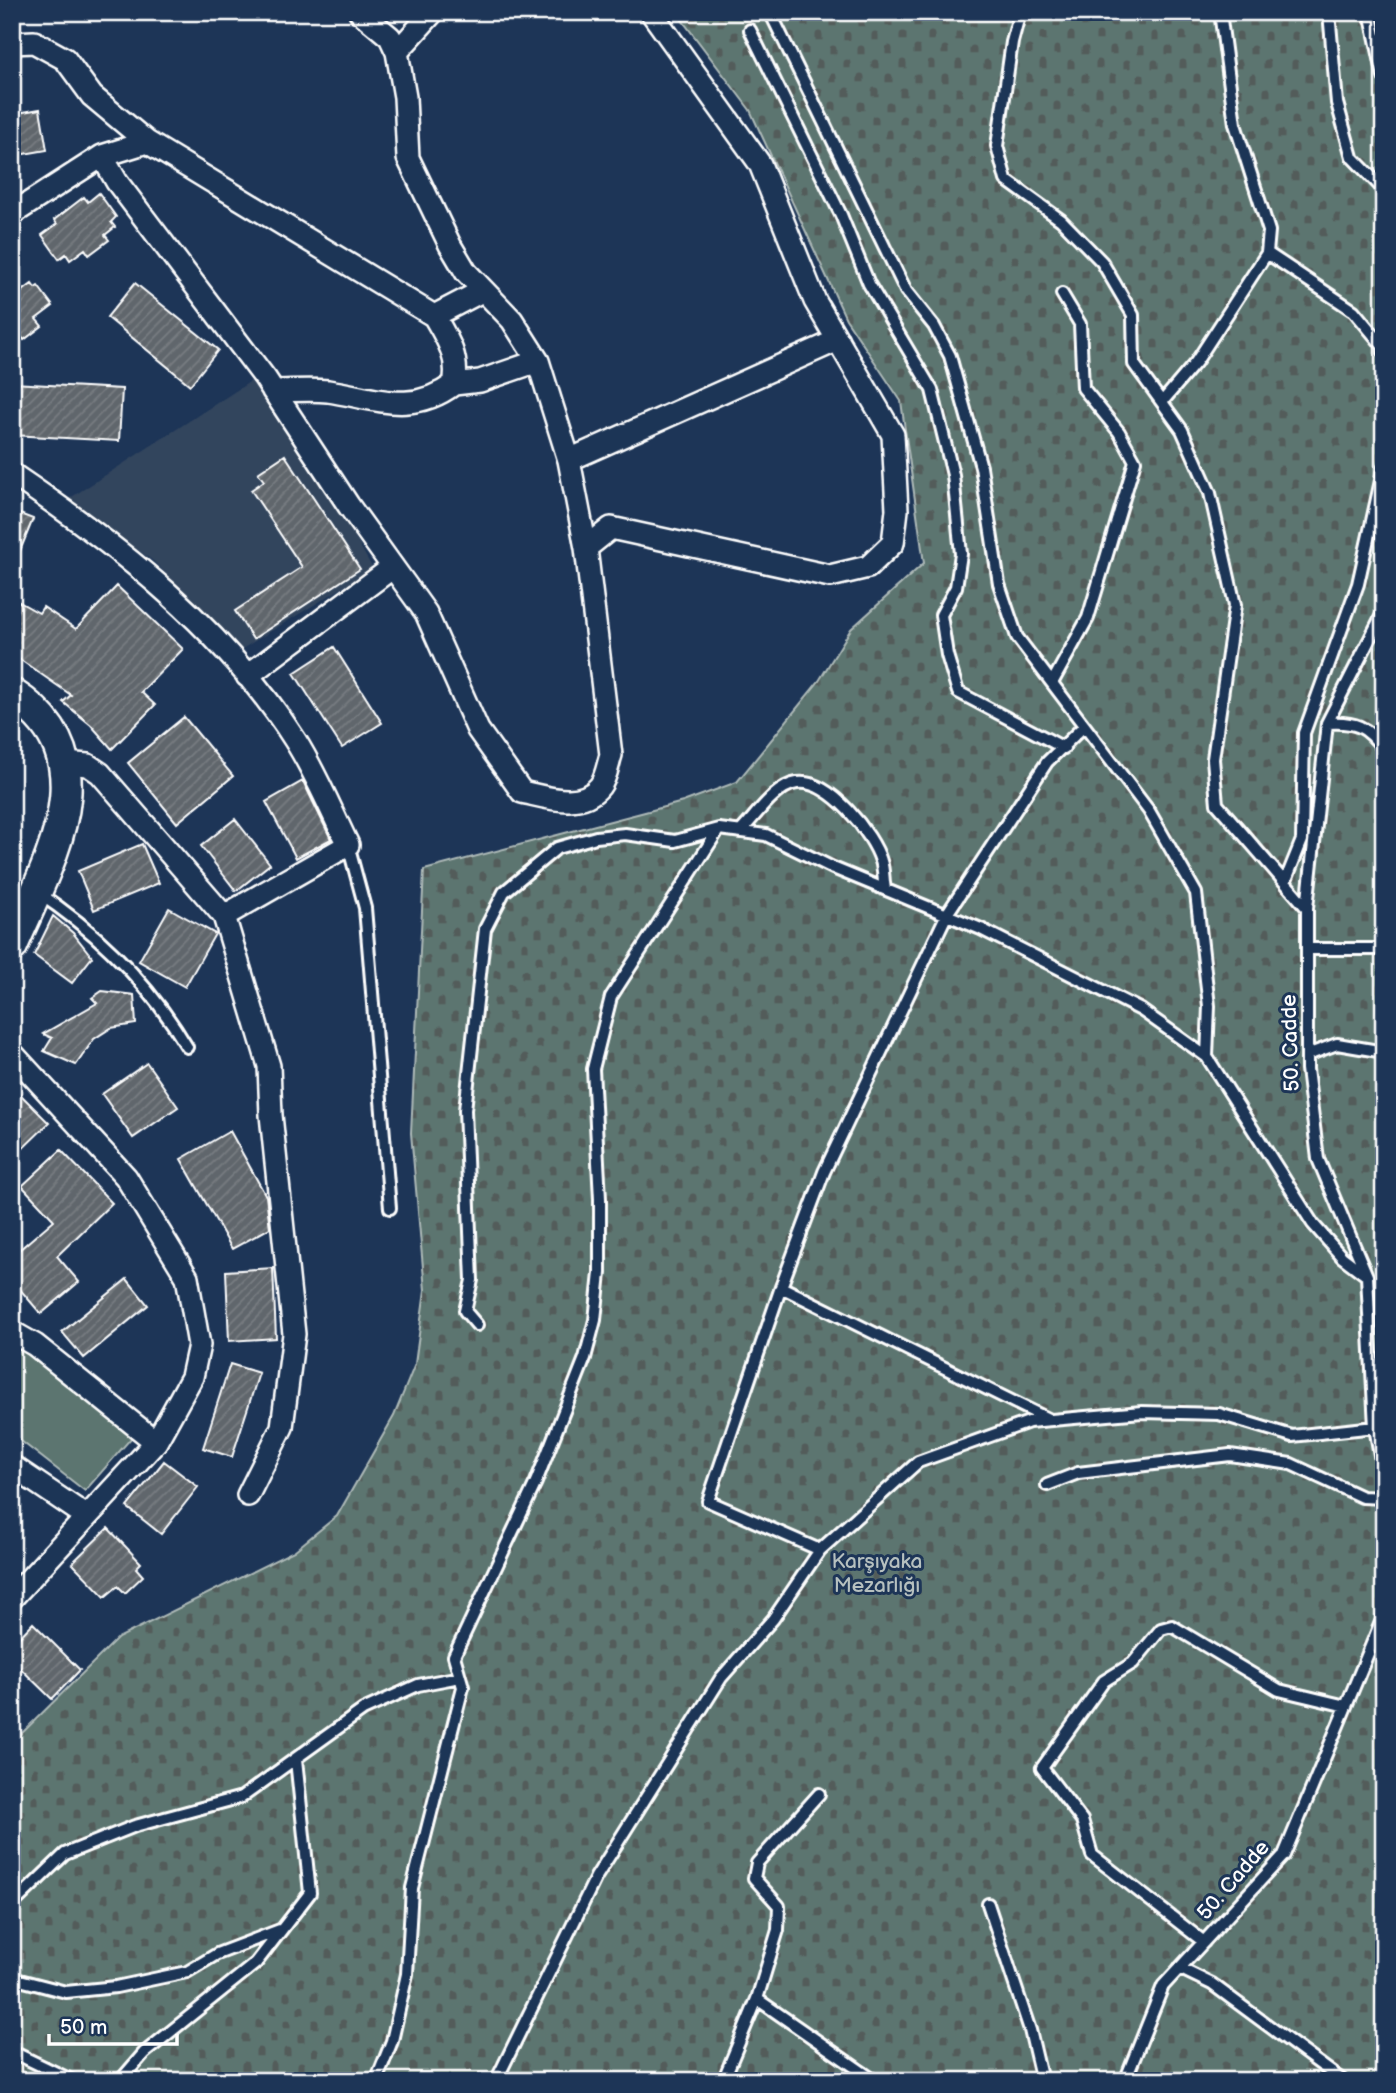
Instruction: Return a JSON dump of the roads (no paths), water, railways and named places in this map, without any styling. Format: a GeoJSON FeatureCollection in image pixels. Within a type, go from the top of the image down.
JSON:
{"type":"FeatureCollection","features":[{"type":"Feature","properties":{"kind":"main road"},"geometry":{"type":"LineString","coordinates":[[12,694],[41,719],[56,741],[64,763],[67,783],[64,823],[12,946]]}},
{"type":"Feature","properties":{"kind":"street"},"geometry":{"type":"LineString","coordinates":[[102,156],[117,182],[273,391],[426,613],[478,730],[522,792],[553,799],[579,800],[600,786],[611,755],[586,548],[569,460],[538,361],[512,320],[482,291],[450,245],[408,158],[405,97],[397,52],[390,37],[360,12]]}},
{"type":"Feature","properties":{"kind":"street"},"geometry":{"type":"LineString","coordinates":[[397,52],[433,12]]}},
{"type":"Feature","properties":{"kind":"street"},"geometry":{"type":"LineString","coordinates":[[586,548],[611,528],[830,576],[868,567],[892,543],[897,510],[893,435],[815,301],[760,164],[651,12]]}},
{"type":"Feature","properties":{"kind":"street"},"geometry":{"type":"LineString","coordinates":[[12,43],[34,41],[65,59],[92,96],[147,142],[434,316],[456,359],[454,384]]}},
{"type":"Feature","properties":{"kind":"street"},"geometry":{"type":"LineString","coordinates":[[12,214],[102,156],[147,142]]}},
{"type":"Feature","properties":{"kind":"street"},"geometry":{"type":"LineString","coordinates":[[434,316],[482,291]]}},
{"type":"Feature","properties":{"kind":"street"},"geometry":{"type":"LineString","coordinates":[[569,460],[838,340]]}},
{"type":"Feature","properties":{"kind":"street"},"geometry":{"type":"LineString","coordinates":[[273,391],[324,391],[412,404],[438,396],[454,384],[480,381],[538,361]]}},
{"type":"Feature","properties":{"kind":"street"},"geometry":{"type":"LineString","coordinates":[[12,474],[141,568],[203,626],[247,676],[297,742],[348,845],[224,916]]}},
{"type":"Feature","properties":{"kind":"street"},"geometry":{"type":"LineString","coordinates":[[247,676],[393,567]]}},
{"type":"Feature","properties":{"kind":"street"},"geometry":{"type":"LineString","coordinates":[[64,763],[88,765],[100,773],[224,916],[269,1066],[272,1125],[295,1334],[282,1427],[248,1495]]}},
{"type":"Feature","properties":{"kind":"street"},"geometry":{"type":"LineString","coordinates":[[12,1054],[126,1177],[187,1277],[199,1345],[192,1377],[156,1442],[12,1598]]}},
{"type":"Feature","properties":{"kind":"street"},"geometry":{"type":"LineString","coordinates":[[12,1332],[36,1345],[156,1442]]}},
{"type":"Feature","properties":{"kind":"street"},"geometry":{"type":"LineString","coordinates":[[12,1466],[86,1516]]}},
{"type":"Feature","properties":{"kind":"lane"},"geometry":{"type":"LineString","coordinates":[[769,12],[906,291],[934,326],[950,356],[981,467],[999,584],[1017,637],[1149,811],[1196,893],[1209,1006],[1207,1057]]}},
{"type":"Feature","properties":{"kind":"lane"},"geometry":{"type":"LineString","coordinates":[[1020,12],[1012,42],[997,146],[1006,180],[1061,220],[1102,262],[1133,315],[1134,364],[1182,430],[1210,493],[1235,605],[1213,759],[1217,804],[1307,908]]}},
{"type":"Feature","properties":{"kind":"lane"},"geometry":{"type":"LineString","coordinates":[[1162,402],[1196,362],[1267,253],[1269,232],[1235,124],[1220,12]]}},
{"type":"Feature","properties":{"kind":"lane"},"geometry":{"type":"LineString","coordinates":[[1329,12],[1337,103],[1352,157],[1384,190]]}},
{"type":"Feature","properties":{"kind":"lane"},"geometry":{"type":"LineString","coordinates":[[1370,12],[1384,77]]}},
{"type":"Feature","properties":{"kind":"lane"},"geometry":{"type":"LineString","coordinates":[[1376,12],[1384,17]]}},
{"type":"Feature","properties":{"kind":"lane"},"geometry":{"type":"LineString","coordinates":[[750,30],[841,215],[869,284],[932,390],[953,475],[961,554],[956,587],[941,614],[947,655],[958,692],[1064,748]]}},
{"type":"Feature","properties":{"kind":"lane"},"geometry":{"type":"LineString","coordinates":[[1267,253],[1354,311],[1382,346],[1384,353]]}},
{"type":"Feature","properties":{"kind":"lane"},"geometry":{"type":"LineString","coordinates":[[1052,683],[1088,618],[1135,461],[1119,432],[1083,388],[1080,324],[1062,294]]}},
{"type":"Feature","properties":{"kind":"lane"},"geometry":{"type":"LineString","coordinates":[[1285,882],[1302,840],[1304,733],[1358,584],[1384,467]]}},
{"type":"Feature","properties":{"kind":"lane","name":"50. Cadde"},"geometry":{"type":"LineString","coordinates":[[1384,611],[1326,723],[1307,908],[1307,1055],[1318,1159],[1367,1276],[1375,1427],[1384,1478]]}},
{"type":"Feature","properties":{"kind":"lane"},"geometry":{"type":"LineString","coordinates":[[1326,723],[1351,722],[1374,736],[1384,750]]}},
{"type":"Feature","properties":{"kind":"lane"},"geometry":{"type":"LineString","coordinates":[[820,1550],[708,1501],[781,1287],[824,1172],[947,914],[1047,762],[1084,726]]}},
{"type":"Feature","properties":{"kind":"lane"},"geometry":{"type":"LineString","coordinates":[[740,832],[783,788],[799,782],[824,790],[844,805],[867,834],[881,861],[885,889]]}},
{"type":"Feature","properties":{"kind":"lane"},"geometry":{"type":"LineString","coordinates":[[477,1325],[466,1311],[471,1280],[465,1110],[485,929],[504,892],[557,848],[596,837],[625,834],[675,841],[719,830],[766,835],[833,868],[947,914],[1140,1010],[1207,1057],[1313,1224],[1342,1257],[1367,1276]]}},
{"type":"Feature","properties":{"kind":"lane"},"geometry":{"type":"LineString","coordinates":[[376,2081],[392,2040],[407,1974],[412,1888],[463,1687],[454,1656],[536,1482],[585,1358],[595,1320],[600,1273],[600,1199],[593,1069],[611,997],[719,830]]}},
{"type":"Feature","properties":{"kind":"lane"},"geometry":{"type":"LineString","coordinates":[[348,845],[365,908],[390,1208]]}},
{"type":"Feature","properties":{"kind":"lane"},"geometry":{"type":"LineString","coordinates":[[34,891],[81,924],[131,970],[187,1047]]}},
{"type":"Feature","properties":{"kind":"lane"},"geometry":{"type":"LineString","coordinates":[[1307,949],[1384,949]]}},
{"type":"Feature","properties":{"kind":"lane"},"geometry":{"type":"LineString","coordinates":[[1307,1055],[1337,1044],[1384,1052]]}},
{"type":"Feature","properties":{"kind":"lane"},"geometry":{"type":"LineString","coordinates":[[781,1287],[1051,1420]]}},
{"type":"Feature","properties":{"kind":"lane"},"geometry":{"type":"LineString","coordinates":[[496,2081],[596,1877],[721,1678],[773,1619],[820,1550],[918,1462],[1029,1422],[1142,1412],[1219,1415],[1293,1436],[1375,1427]]}},
{"type":"Feature","properties":{"kind":"lane"},"geometry":{"type":"LineString","coordinates":[[1047,1485],[1078,1473],[1230,1455],[1291,1464],[1362,1497],[1384,1498]]}},
{"type":"Feature","properties":{"kind":"lane","name":"50. Cadde"},"geometry":{"type":"LineString","coordinates":[[1125,2081],[1163,1986],[1284,1855],[1384,1615]]}},
{"type":"Feature","properties":{"kind":"lane"},"geometry":{"type":"LineString","coordinates":[[1203,1942],[1092,1856],[1082,1820],[1042,1768],[1104,1681],[1133,1664],[1161,1629],[1172,1626],[1279,1690],[1346,1706]]}},
{"type":"Feature","properties":{"kind":"lane"},"geometry":{"type":"LineString","coordinates":[[12,1905],[65,1854],[135,1826],[243,1797],[363,1710],[418,1685],[460,1677]]}},
{"type":"Feature","properties":{"kind":"lane"},"geometry":{"type":"LineString","coordinates":[[120,2081],[144,2053],[256,1963],[310,1893],[296,1760]]}},
{"type":"Feature","properties":{"kind":"lane"},"geometry":{"type":"LineString","coordinates":[[723,2081],[757,1999],[778,1930],[779,1906],[754,1878],[757,1863],[819,1794]]}},
{"type":"Feature","properties":{"kind":"lane"},"geometry":{"type":"LineString","coordinates":[[988,1905],[1030,2029],[1042,2081]]}},
{"type":"Feature","properties":{"kind":"lane"},"geometry":{"type":"LineString","coordinates":[[12,1978],[66,1992],[116,1987],[187,1972],[217,1954],[283,1929]]}},
{"type":"Feature","properties":{"kind":"lane"},"geometry":{"type":"LineString","coordinates":[[1179,1968],[1212,1984],[1343,2081]]}},
{"type":"Feature","properties":{"kind":"lane"},"geometry":{"type":"LineString","coordinates":[[1384,1996],[1384,2001]]}},
{"type":"Feature","properties":{"kind":"lane"},"geometry":{"type":"LineString","coordinates":[[757,1999],[876,2081]]}},
{"type":"Feature","properties":{"kind":"lane"},"geometry":{"type":"LineString","coordinates":[[12,2056],[19,2055],[73,2081]]}},
{"type":"Feature","properties":{"kind":"park label","name":"Karşıyaka Mezarlığı"},"geometry":{"type":"Point","coordinates":[877,1573]}}]}
